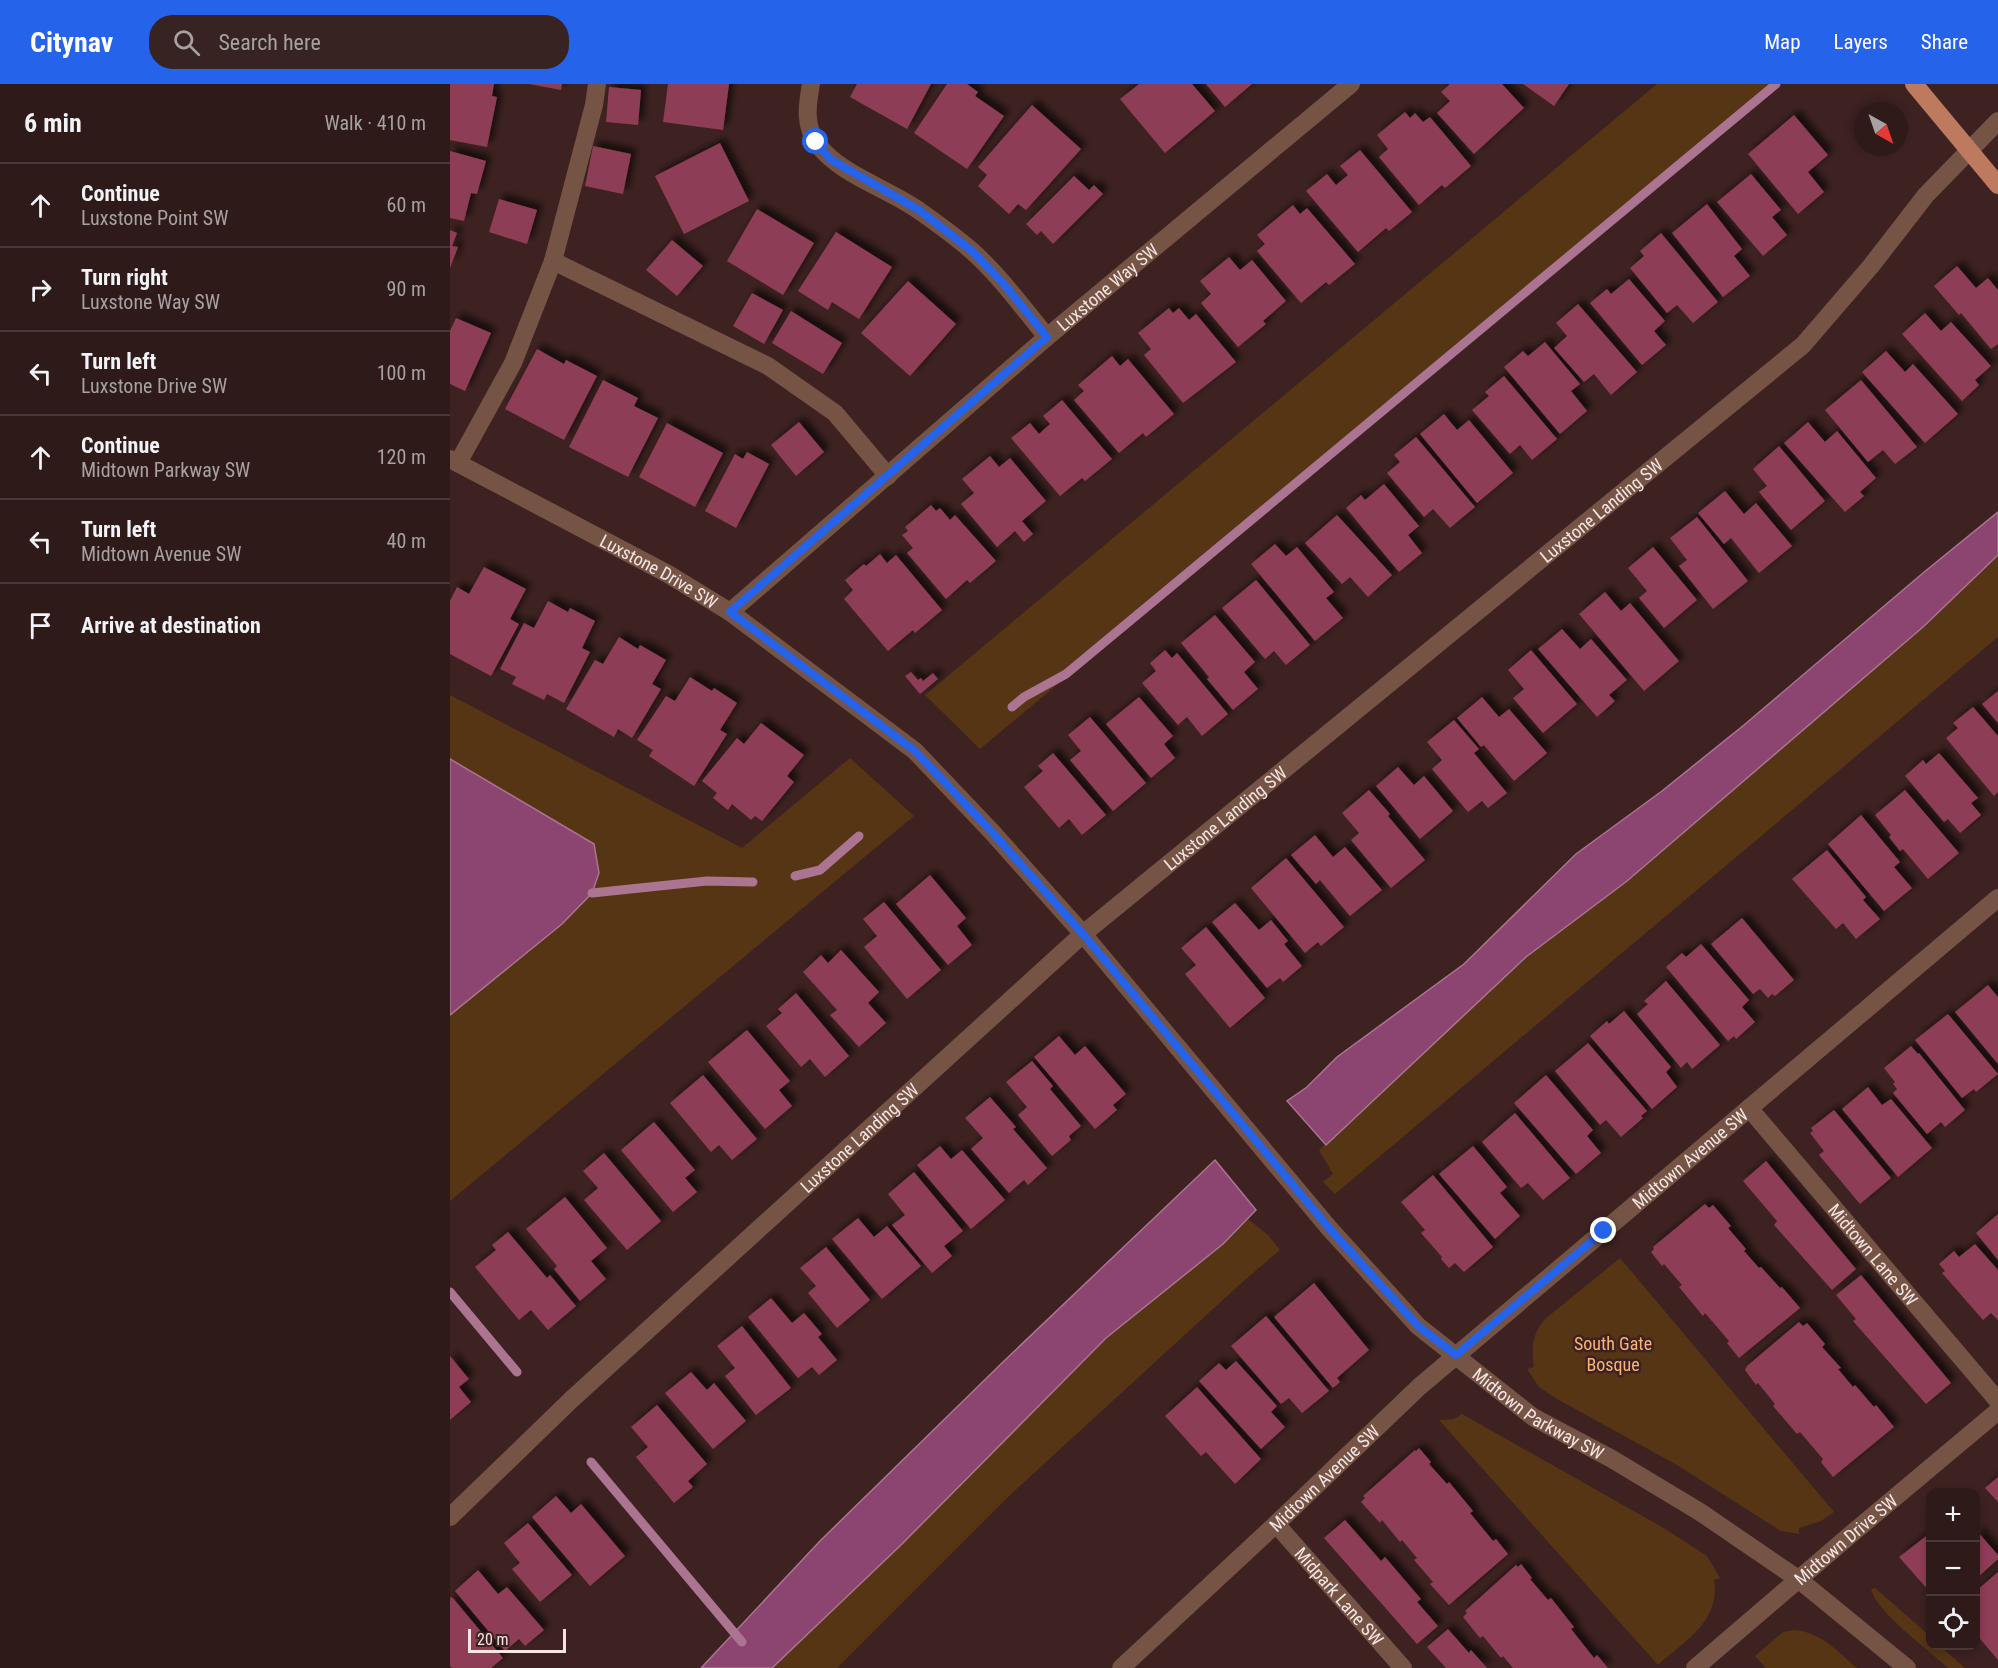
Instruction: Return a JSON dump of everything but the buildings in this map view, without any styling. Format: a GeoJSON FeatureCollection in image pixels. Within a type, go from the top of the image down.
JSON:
{"type":"FeatureCollection","features":[{"type":"Feature","properties":{"kind":"main road"},"geometry":{"type":"LineString","coordinates":[[1914,84],[1998,185]]}},
{"type":"Feature","properties":{"kind":"street"},"geometry":{"type":"LineString","coordinates":[[454,461],[513,363],[553,261],[594,105],[597,84]]}},
{"type":"Feature","properties":{"kind":"street"},"geometry":{"type":"LineString","coordinates":[[812,84],[806,110],[808,125],[816,142],[830,159],[919,210],[972,251],[1003,283],[1047,337]]}},
{"type":"Feature","properties":{"kind":"street","name":"Luxstone Way SW"},"geometry":{"type":"LineString","coordinates":[[730,612],[1047,337],[1351,84]]}},
{"type":"Feature","properties":{"kind":"street","name":"Luxstone Landing SW"},"geometry":{"type":"LineString","coordinates":[[450,1517],[572,1399],[1083,934],[1803,345],[1871,266],[1926,195],[1998,121]]}},
{"type":"Feature","properties":{"kind":"street"},"geometry":{"type":"LineString","coordinates":[[553,261],[768,366],[836,413],[888,476]]}},
{"type":"Feature","properties":{"kind":"street","name":"Luxstone Drive SW"},"geometry":{"type":"LineString","coordinates":[[454,461],[668,574],[730,612],[915,751],[992,832],[1083,934]]}},
{"type":"Feature","properties":{"kind":"street","name":"Midtown Avenue SW"},"geometry":{"type":"LineString","coordinates":[[1121,1668],[1456,1355],[1998,898]]}},
{"type":"Feature","properties":{"kind":"street","name":"Midtown Parkway SW"},"geometry":{"type":"LineString","coordinates":[[1083,934],[1329,1228],[1418,1326],[1533,1417],[1612,1459],[1700,1512],[1798,1579],[1907,1668]]}},
{"type":"Feature","properties":{"kind":"street","name":"Midtown Lane SW"},"geometry":{"type":"LineString","coordinates":[[1749,1108],[1998,1401]]}},
{"type":"Feature","properties":{"kind":"street","name":"Midtown Drive SW"},"geometry":{"type":"LineString","coordinates":[[1695,1668],[1998,1411]]}},
{"type":"Feature","properties":{"kind":"street","name":"Midpark Lane SW"},"geometry":{"type":"LineString","coordinates":[[1276,1524],[1403,1668]]}},
{"type":"Feature","properties":{"kind":"green space"},"geometry":{"type":"Polygon","coordinates":[[[1657,84],[1778,84],[980,749],[925,695],[1657,84]]]}},
{"type":"Feature","properties":{"kind":"green space"},"geometry":{"type":"Polygon","coordinates":[[[1998,555],[1998,637],[1335,1194],[1323,1182],[1333,1174],[1319,1150],[1526,957],[1627,881],[1923,627],[1998,555]]]}},
{"type":"Feature","properties":{"kind":"green space"},"geometry":{"type":"Polygon","coordinates":[[[450,695],[742,848],[850,758],[914,816],[450,1201],[450,695]]]}},
{"type":"Feature","properties":{"kind":"green space"},"geometry":{"type":"Polygon","coordinates":[[[1248,1219],[1268,1235],[1280,1250],[1009,1496],[837,1668],[772,1668],[902,1544],[1106,1338],[1223,1244],[1248,1219]]]}},
{"type":"Feature","properties":{"kind":"green space","name":"South Gate Bosque"},"geometry":{"type":"Polygon","coordinates":[[[1620,1258],[1834,1512],[1821,1521],[1799,1528],[1799,1534],[1781,1531],[1677,1465],[1539,1387],[1527,1369],[1534,1367],[1533,1354],[1537,1330],[1545,1319],[1620,1258]]]}},
{"type":"Feature","properties":{"kind":"green space"},"geometry":{"type":"Polygon","coordinates":[[[1462,1414],[1662,1527],[1707,1556],[1720,1578],[1714,1580],[1715,1594],[1712,1607],[1699,1629],[1658,1665],[1439,1420],[1454,1419],[1462,1414]]]}},
{"type":"Feature","properties":{"kind":"green space"},"geometry":{"type":"Polygon","coordinates":[[[1875,1588],[1926,1633],[1926,1649],[1893,1620],[1875,1599],[1871,1589],[1875,1588]]]}},
{"type":"Feature","properties":{"kind":"green space"},"geometry":{"type":"Polygon","coordinates":[[[1794,1630],[1821,1638],[1857,1668],[1766,1668],[1755,1656],[1783,1632],[1794,1630]]]}},
{"type":"Feature","properties":{"kind":"green space"},"geometry":{"type":"Polygon","coordinates":[[[1927,1650],[1945,1650],[1965,1668],[1948,1668],[1927,1650]]]}},
{"type":"Feature","properties":{"kind":"shaded area"},"geometry":{"type":"Polygon","coordinates":[[[1998,512],[1998,555],[1923,627],[1627,881],[1526,957],[1326,1145],[1287,1101],[1307,1087],[1337,1057],[1464,964],[1576,854],[1662,791],[1744,725],[1998,512]]]}},
{"type":"Feature","properties":{"kind":"shaded area"},"geometry":{"type":"Polygon","coordinates":[[[450,759],[594,844],[599,873],[592,893],[562,924],[450,1015],[450,759]]]}},
{"type":"Feature","properties":{"kind":"shaded area"},"geometry":{"type":"Polygon","coordinates":[[[1215,1160],[1256,1210],[1223,1244],[1106,1338],[902,1544],[772,1668],[701,1668],[820,1541],[1215,1160]]]}},
{"type":"Feature","properties":{"kind":"waterway"},"geometry":{"type":"LineString","coordinates":[[1012,707],[1024,697],[1066,674],[1776,84]]}},
{"type":"Feature","properties":{"kind":"waterway"},"geometry":{"type":"LineString","coordinates":[[795,876],[820,870],[859,836]]}},
{"type":"Feature","properties":{"kind":"waterway"},"geometry":{"type":"LineString","coordinates":[[592,893],[707,881],[753,882]]}},
{"type":"Feature","properties":{"kind":"waterway"},"geometry":{"type":"LineString","coordinates":[[450,1292],[517,1372]]}},
{"type":"Feature","properties":{"kind":"waterway"},"geometry":{"type":"LineString","coordinates":[[591,1462],[742,1642]]}},
{"type":"Feature","properties":{"kind":"route"},"geometry":{"type":"LineString","coordinates":[[816,142],[830,159],[919,210],[972,251],[1003,283],[1047,337],[730,612],[915,751],[992,832],[1083,934],[1329,1228],[1418,1326],[1456,1355],[1604,1231]]}}]}
